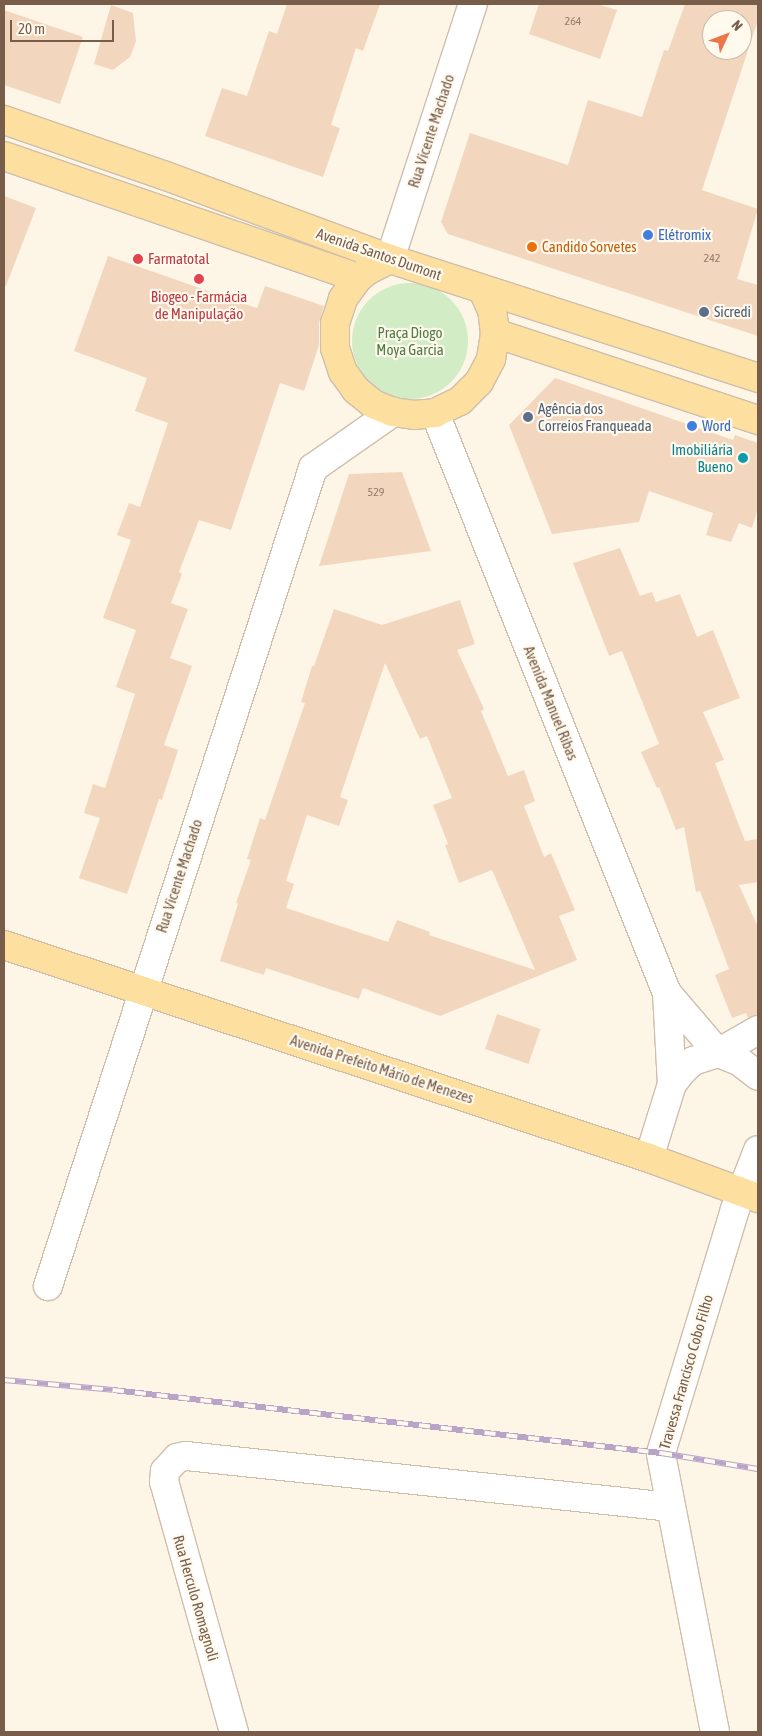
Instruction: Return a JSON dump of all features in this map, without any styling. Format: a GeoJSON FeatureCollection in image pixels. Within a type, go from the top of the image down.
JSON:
{"type":"FeatureCollection","features":[{"type":"Feature","properties":{"kind":"main road","name":"Avenida Santos Dumont"},"geometry":{"type":"LineString","coordinates":[[4,120],[166,176],[390,259],[758,378]]}},
{"type":"Feature","properties":{"kind":"main road","name":"Avenida Santos Dumont"},"geometry":{"type":"LineString","coordinates":[[4,156],[358,278]]}},
{"type":"Feature","properties":{"kind":"main road"},"geometry":{"type":"LineString","coordinates":[[390,259],[378,263],[358,278],[343,299],[335,323],[335,348],[343,372],[356,390],[373,404],[393,412],[414,415],[435,413],[460,401],[479,382],[491,359],[495,333],[492,310],[482,289]]}},
{"type":"Feature","properties":{"kind":"main road"},"geometry":{"type":"LineString","coordinates":[[495,333],[758,420]]}},
{"type":"Feature","properties":{"kind":"main road","name":"Avenida Prefeito Mário de Menezes"},"geometry":{"type":"LineString","coordinates":[[4,945],[649,1158],[750,1195]]}},
{"type":"Feature","properties":{"kind":"street","name":"Rua Vicente Machado"},"geometry":{"type":"LineString","coordinates":[[390,259],[473,4]]}},
{"type":"Feature","properties":{"kind":"street","name":"Rua Vicente Machado"},"geometry":{"type":"LineString","coordinates":[[48,1286],[142,990],[313,468],[393,412]]}},
{"type":"Feature","properties":{"kind":"street","name":"Avenida Manuel Ribas"},"geometry":{"type":"LineString","coordinates":[[435,413],[667,993],[718,1053],[739,1061],[758,1076]]}},
{"type":"Feature","properties":{"kind":"street","name":"Avenida Manuel Ribas"},"geometry":{"type":"LineString","coordinates":[[649,1158],[672,1084],[667,993]]}},
{"type":"Feature","properties":{"kind":"street"},"geometry":{"type":"LineString","coordinates":[[672,1084],[693,1061],[718,1053],[758,1030]]}},
{"type":"Feature","properties":{"kind":"street"},"geometry":{"type":"LineString","coordinates":[[750,1195],[758,1150]]}},
{"type":"Feature","properties":{"kind":"street","name":"Travessa Francisco Cobo Filho"},"geometry":{"type":"LineString","coordinates":[[715,1732],[661,1454],[750,1195]]}},
{"type":"Feature","properties":{"kind":"street","name":"Rua Herculo Romagnoli"},"geometry":{"type":"LineString","coordinates":[[234,1732],[164,1482],[165,1471],[177,1458],[186,1456],[670,1507]]}},
{"type":"Feature","properties":{"kind":"green space","name":"Praça Diogo Moya Garcia"},"geometry":{"type":"Polygon","coordinates":[[[410,283],[432,288],[451,300],[463,319],[468,341],[463,363],[451,382],[432,394],[410,399],[388,394],[369,382],[357,363],[352,341],[357,319],[369,300],[388,288],[410,283]]]}},
{"type":"Feature","properties":{"kind":"building"},"geometry":{"type":"Polygon","coordinates":[[[287,4],[380,4],[363,51],[356,48],[331,125],[340,128],[323,177],[205,136],[222,88],[247,96],[269,31],[277,34],[287,4]]]}},
{"type":"Feature","properties":{"kind":"building"},"geometry":{"type":"Polygon","coordinates":[[[539,4],[597,4],[617,10],[600,59],[529,34],[539,4]]]}},
{"type":"Feature","properties":{"kind":"building"},"geometry":{"type":"Polygon","coordinates":[[[685,4],[758,4],[758,20],[752,38],[752,10],[702,10],[702,60],[745,60],[702,190],[758,209],[737,279],[758,285],[758,336],[448,234],[441,222],[470,133],[568,165],[588,100],[642,117],[664,50],[668,51],[685,4]]]}},
{"type":"Feature","properties":{"kind":"building"},"geometry":{"type":"Polygon","coordinates":[[[111,5],[133,13],[136,41],[130,57],[113,70],[94,64],[111,5]]]}},
{"type":"Feature","properties":{"kind":"building"},"geometry":{"type":"Polygon","coordinates":[[[4,10],[83,37],[60,104],[4,85],[4,10]]]}},
{"type":"Feature","properties":{"kind":"building"},"geometry":{"type":"Polygon","coordinates":[[[4,196],[36,208],[6,286],[4,286],[4,196]]]}},
{"type":"Feature","properties":{"kind":"building"},"geometry":{"type":"Polygon","coordinates":[[[108,256],[257,308],[265,286],[324,306],[319,323],[319,345],[304,391],[280,383],[231,530],[199,520],[179,572],[182,574],[171,603],[188,609],[170,658],[192,666],[164,745],[178,750],[162,800],[159,799],[127,894],[79,878],[100,818],[84,813],[93,784],[105,788],[135,694],[116,687],[136,630],[103,618],[131,540],[117,535],[129,503],[140,507],[168,423],[135,411],[147,378],[74,351],[108,256]]]}},
{"type":"Feature","properties":{"kind":"building"},"geometry":{"type":"Polygon","coordinates":[[[555,378],[733,440],[735,435],[758,443],[758,508],[752,528],[739,523],[731,542],[706,535],[713,513],[649,491],[639,522],[552,534],[509,425],[555,378]]]}},
{"type":"Feature","properties":{"kind":"building"},"geometry":{"type":"Polygon","coordinates":[[[402,472],[431,551],[319,566],[349,474],[402,472]]]}},
{"type":"Feature","properties":{"kind":"building"},"geometry":{"type":"Polygon","coordinates":[[[620,548],[640,596],[652,592],[656,602],[680,594],[697,637],[713,630],[740,698],[703,712],[724,760],[715,763],[745,841],[758,839],[758,882],[739,885],[758,927],[758,1014],[748,1018],[746,1013],[732,1018],[715,975],[729,969],[700,891],[696,892],[684,827],[676,830],[659,787],[657,788],[641,752],[659,744],[622,651],[609,656],[573,563],[620,548]]]}},
{"type":"Feature","properties":{"kind":"building"},"geometry":{"type":"Polygon","coordinates":[[[460,600],[475,644],[457,650],[484,709],[481,711],[508,776],[524,770],[535,801],[524,806],[544,857],[551,853],[575,910],[559,916],[577,960],[440,1016],[363,988],[359,999],[266,968],[264,975],[220,961],[238,904],[236,903],[251,860],[247,859],[260,818],[265,820],[305,703],[301,702],[312,666],[314,666],[334,609],[382,625],[460,600]],[[385,663],[340,797],[348,800],[339,826],[307,815],[286,881],[294,884],[286,908],[388,942],[397,920],[430,932],[429,935],[535,970],[492,870],[459,883],[445,845],[448,844],[433,805],[452,798],[427,736],[420,739],[385,663]]]}},
{"type":"Feature","properties":{"kind":"building"},"geometry":{"type":"Polygon","coordinates":[[[497,1014],[540,1029],[528,1064],[485,1049],[497,1014]]]}},
{"type":"Feature","properties":{"kind":"railway"},"geometry":{"type":"LineString","coordinates":[[4,1380],[113,1390],[661,1453],[758,1469]]}},
{"type":"Feature","properties":{"kind":"place","name":"Elétromix"},"geometry":{"type":"Point","coordinates":[648,235]}},
{"type":"Feature","properties":{"kind":"place","name":"Candido Sorvetes"},"geometry":{"type":"Point","coordinates":[532,247]}},
{"type":"Feature","properties":{"kind":"place","name":"Farmatotal"},"geometry":{"type":"Point","coordinates":[138,259]}},
{"type":"Feature","properties":{"kind":"place","name":"Biogeo - Farmácia de Manipulação"},"geometry":{"type":"Point","coordinates":[199,279]}},
{"type":"Feature","properties":{"kind":"place","name":"Sicredi"},"geometry":{"type":"Point","coordinates":[704,312]}},
{"type":"Feature","properties":{"kind":"place","name":"Agência dos Correios Franqueada"},"geometry":{"type":"Point","coordinates":[528,417]}},
{"type":"Feature","properties":{"kind":"place","name":"Word"},"geometry":{"type":"Point","coordinates":[692,426]}},
{"type":"Feature","properties":{"kind":"place","name":"Imobiliária Bueno"},"geometry":{"type":"Point","coordinates":[743,458]}}]}
